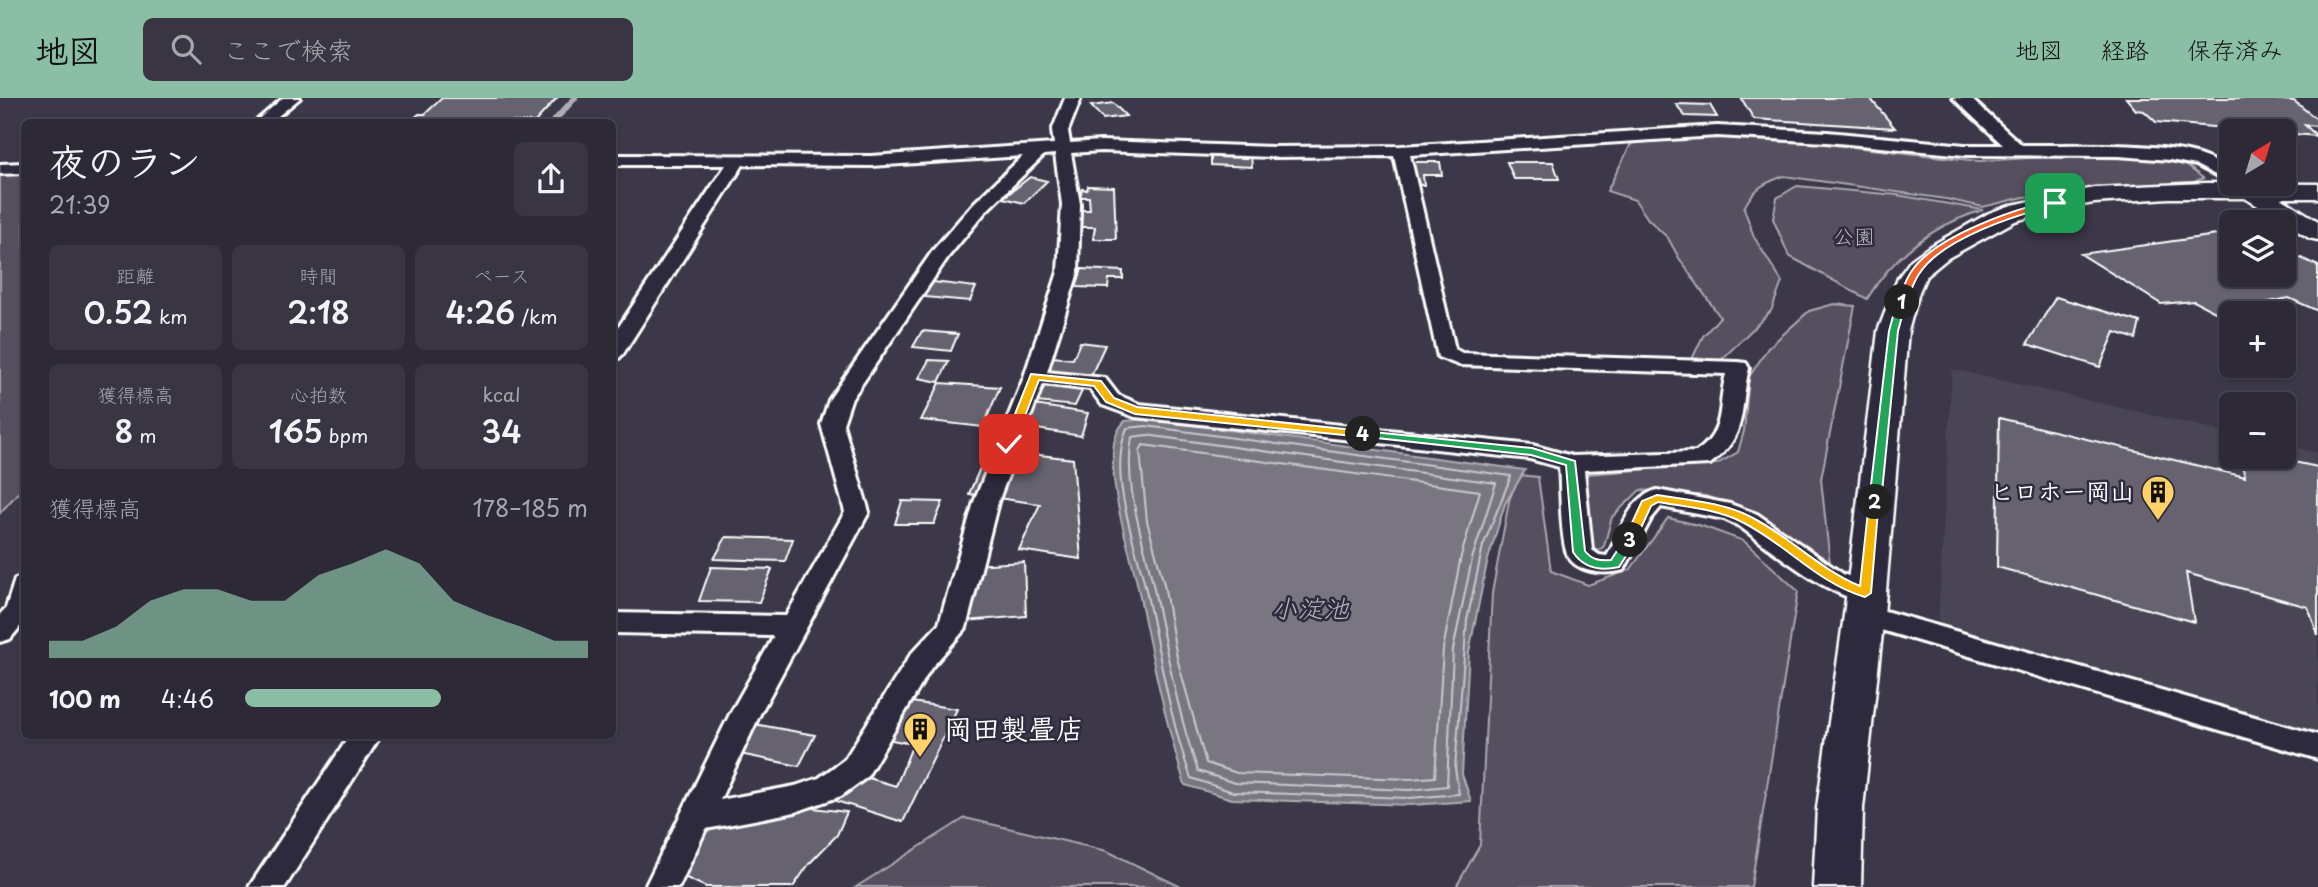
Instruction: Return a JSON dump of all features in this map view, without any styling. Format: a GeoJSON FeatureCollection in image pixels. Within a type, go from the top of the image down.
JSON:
{"type":"FeatureCollection","features":[{"type":"Feature","properties":{"kind":"street"},"geometry":{"type":"LineString","coordinates":[[266,119],[292,98]]}},
{"type":"Feature","properties":{"kind":"street"},"geometry":{"type":"LineString","coordinates":[[662,887],[745,714],[857,512],[832,424],[840,400],[941,253],[980,207],[1051,148],[1073,98]]}},
{"type":"Feature","properties":{"kind":"street"},"geometry":{"type":"LineString","coordinates":[[1961,98],[2017,150]]}},
{"type":"Feature","properties":{"kind":"street"},"geometry":{"type":"LineString","coordinates":[[616,160],[871,161],[1101,146],[1273,152],[1401,151],[1717,131],[1827,137],[1965,150],[2119,151],[2170,155],[2201,161],[2219,171]]}},
{"type":"Feature","properties":{"kind":"street"},"geometry":{"type":"LineString","coordinates":[[693,818],[795,799],[830,787],[856,768],[921,661],[953,628],[986,502],[1035,377],[1068,272],[1071,204],[1068,173],[1051,148]]}},
{"type":"Feature","properties":{"kind":"street"},"geometry":{"type":"LineString","coordinates":[[1035,377],[1097,383],[1110,400],[1135,410],[1532,452],[1571,463],[1702,459],[1720,449],[1729,429],[1738,368],[1459,359],[1445,353],[1401,151]]}},
{"type":"Feature","properties":{"kind":"street"},"geometry":{"type":"LineString","coordinates":[[616,349],[737,162]]}},
{"type":"Feature","properties":{"kind":"street"},"geometry":{"type":"LineString","coordinates":[[0,169],[21,168]]}},
{"type":"Feature","properties":{"kind":"street"},"geometry":{"type":"LineString","coordinates":[[1837,887],[1840,808],[1893,331],[1902,299],[1916,271],[1942,249],[1980,227],[2019,211],[2120,193],[2219,187]]}},
{"type":"Feature","properties":{"kind":"street"},"geometry":{"type":"LineString","coordinates":[[2296,189],[2318,191]]}},
{"type":"Feature","properties":{"kind":"street"},"geometry":{"type":"LineString","coordinates":[[2260,196],[2318,232]]}},
{"type":"Feature","properties":{"kind":"street"},"geometry":{"type":"LineString","coordinates":[[1571,463],[1579,552],[1585,560],[1599,565],[1615,564],[1624,553],[1646,504],[1657,498],[1730,512],[1748,520],[1864,604],[2318,747]]}},
{"type":"Feature","properties":{"kind":"street"},"geometry":{"type":"LineString","coordinates":[[0,632],[21,605]]}},
{"type":"Feature","properties":{"kind":"street"},"geometry":{"type":"LineString","coordinates":[[616,623],[795,626]]}},
{"type":"Feature","properties":{"kind":"street"},"geometry":{"type":"LineString","coordinates":[[266,887],[363,739]]}},
{"type":"Feature","properties":{"kind":"shaded area"},"geometry":{"type":"Polygon","coordinates":[[[1952,369],[2219,430],[2219,469],[2296,469],[2296,448],[2318,453],[2318,735],[1938,623],[1952,369]]]}},
{"type":"Feature","properties":{"kind":"green space"},"geometry":{"type":"Polygon","coordinates":[[[1679,138],[1789,140],[1979,161],[2045,157],[2161,159],[2187,166],[2203,178],[2181,188],[2024,197],[1983,207],[1946,199],[1784,176],[1755,191],[1744,208],[1754,237],[1782,282],[1771,311],[1713,368],[1692,359],[1703,336],[1720,317],[1668,238],[1648,219],[1635,200],[1607,191],[1631,144],[1679,138]]]}},
{"type":"Feature","properties":{"kind":"green space"},"geometry":{"type":"Polygon","coordinates":[[[0,173],[21,173],[21,489],[0,513],[0,173]]]}},
{"type":"Feature","properties":{"kind":"green space","name":"公園"},"geometry":{"type":"Polygon","coordinates":[[[1797,186],[1897,195],[1983,210],[1948,224],[1917,243],[1890,268],[1867,299],[1789,256],[1773,219],[1777,198],[1797,186]]]}},
{"type":"Feature","properties":{"kind":"green space"},"geometry":{"type":"Polygon","coordinates":[[[1834,304],[1855,306],[1821,479],[1830,564],[1768,519],[1706,496],[1640,490],[1612,517],[1604,546],[1597,553],[1589,546],[1587,474],[1717,464],[1738,452],[1744,431],[1749,377],[1768,348],[1809,311],[1834,304]]]}},
{"type":"Feature","properties":{"kind":"green space"},"geometry":{"type":"Polygon","coordinates":[[[1519,475],[1538,477],[1551,571],[1588,585],[1630,570],[1668,518],[1702,526],[1744,541],[1798,591],[1751,887],[1456,887],[1480,845],[1492,593],[1509,501],[1519,475]]]}},
{"type":"Feature","properties":{"kind":"green space"},"geometry":{"type":"Polygon","coordinates":[[[965,818],[1107,851],[1181,887],[856,887],[965,818]]]}},
{"type":"Feature","properties":{"kind":"water","name":"小淀池"},"geometry":{"type":"Polygon","coordinates":[[[1146,419],[1525,470],[1505,504],[1487,563],[1469,652],[1462,774],[1471,801],[1411,805],[1232,799],[1185,785],[1159,689],[1122,522],[1113,468],[1113,450],[1118,431],[1125,421],[1146,419]]]}},
{"type":"Feature","properties":{"kind":"building"},"geometry":{"type":"Polygon","coordinates":[[[442,98],[557,98],[538,119],[413,119],[419,114],[425,114],[442,98]]]}},
{"type":"Feature","properties":{"kind":"building"},"geometry":{"type":"Polygon","coordinates":[[[1741,98],[1870,98],[1895,128],[1754,119],[1741,98]]]}},
{"type":"Feature","properties":{"kind":"building"},"geometry":{"type":"Polygon","coordinates":[[[2126,98],[2260,98],[2294,101],[2318,120],[2318,126],[2305,125],[2317,136],[2296,134],[2296,119],[2219,119],[2219,127],[2156,122],[2144,111],[2136,110],[2126,98]]]}},
{"type":"Feature","properties":{"kind":"building"},"geometry":{"type":"Polygon","coordinates":[[[1113,103],[1126,116],[1103,119],[1091,106],[1113,103]]]}},
{"type":"Feature","properties":{"kind":"building"},"geometry":{"type":"Polygon","coordinates":[[[1676,104],[1710,105],[1717,117],[1685,116],[1676,104]]]}},
{"type":"Feature","properties":{"kind":"building"},"geometry":{"type":"Polygon","coordinates":[[[1211,155],[1251,156],[1252,167],[1211,165],[1211,155]]]}},
{"type":"Feature","properties":{"kind":"building"},"geometry":{"type":"Polygon","coordinates":[[[1405,162],[1440,162],[1442,175],[1423,175],[1424,185],[1408,184],[1405,162]]]}},
{"type":"Feature","properties":{"kind":"building"},"geometry":{"type":"Polygon","coordinates":[[[1507,162],[1553,162],[1559,179],[1514,179],[1507,162]]]}},
{"type":"Feature","properties":{"kind":"building"},"geometry":{"type":"Polygon","coordinates":[[[1030,177],[1047,181],[1024,203],[1003,198],[1030,177]]]}},
{"type":"Feature","properties":{"kind":"building"},"geometry":{"type":"Polygon","coordinates":[[[1088,186],[1114,187],[1116,239],[1093,239],[1095,227],[1081,227],[1082,210],[1090,210],[1089,197],[1080,197],[1082,189],[1087,190],[1088,186]]]}},
{"type":"Feature","properties":{"kind":"building"},"geometry":{"type":"Polygon","coordinates":[[[2219,235],[2219,287],[2296,287],[2296,256],[2318,266],[2318,311],[2289,298],[2275,301],[2219,301],[2219,311],[2215,312],[2194,301],[2161,304],[2081,254],[2219,235]]]}},
{"type":"Feature","properties":{"kind":"building"},"geometry":{"type":"Polygon","coordinates":[[[1082,269],[1123,271],[1123,279],[1109,279],[1108,288],[1076,287],[1082,269]]]}},
{"type":"Feature","properties":{"kind":"building"},"geometry":{"type":"Polygon","coordinates":[[[933,282],[976,287],[970,301],[924,297],[933,282]]]}},
{"type":"Feature","properties":{"kind":"building"},"geometry":{"type":"Polygon","coordinates":[[[2056,297],[2140,322],[2136,339],[2115,332],[2100,367],[2027,344],[2056,297]]]}},
{"type":"Feature","properties":{"kind":"building"},"geometry":{"type":"Polygon","coordinates":[[[922,331],[958,334],[951,351],[913,347],[922,331]]]}},
{"type":"Feature","properties":{"kind":"building"},"geometry":{"type":"Polygon","coordinates":[[[1080,342],[1105,345],[1089,380],[1048,374],[1053,357],[1073,359],[1080,342]]]}},
{"type":"Feature","properties":{"kind":"building"},"geometry":{"type":"Polygon","coordinates":[[[929,360],[949,361],[939,382],[919,378],[929,360]]]}},
{"type":"Feature","properties":{"kind":"building"},"geometry":{"type":"Polygon","coordinates":[[[940,383],[1000,387],[983,427],[921,420],[940,383]]]}},
{"type":"Feature","properties":{"kind":"building"},"geometry":{"type":"Polygon","coordinates":[[[1043,386],[1082,391],[1075,406],[1036,402],[1043,386]]]}},
{"type":"Feature","properties":{"kind":"building"},"geometry":{"type":"Polygon","coordinates":[[[1034,405],[1088,413],[1081,436],[1024,427],[1034,405]]]}},
{"type":"Feature","properties":{"kind":"building","name":"ヒロホー岡山"},"geometry":{"type":"Polygon","coordinates":[[[1999,418],[2245,477],[2243,469],[2296,469],[2296,463],[2318,467],[2318,635],[2308,607],[2186,573],[2194,622],[1997,567],[1999,418]]]}},
{"type":"Feature","properties":{"kind":"building"},"geometry":{"type":"Polygon","coordinates":[[[988,449],[1073,459],[1081,559],[1019,550],[1040,504],[969,494],[988,449]]]}},
{"type":"Feature","properties":{"kind":"building"},"geometry":{"type":"Polygon","coordinates":[[[902,501],[943,502],[934,524],[895,524],[902,501]]]}},
{"type":"Feature","properties":{"kind":"building"},"geometry":{"type":"Polygon","coordinates":[[[726,537],[793,539],[785,561],[714,559],[726,537]]]}},
{"type":"Feature","properties":{"kind":"building"},"geometry":{"type":"Polygon","coordinates":[[[1024,562],[1026,616],[942,623],[954,566],[1024,562]]]}},
{"type":"Feature","properties":{"kind":"building"},"geometry":{"type":"Polygon","coordinates":[[[711,567],[772,569],[759,602],[699,601],[711,567]]]}},
{"type":"Feature","properties":{"kind":"building","name":"岡田製畳店"},"geometry":{"type":"Polygon","coordinates":[[[892,699],[957,709],[903,822],[836,801],[855,774],[896,786],[913,744],[876,737],[892,699]]]}},
{"type":"Feature","properties":{"kind":"building"},"geometry":{"type":"Polygon","coordinates":[[[738,721],[815,735],[799,766],[720,750],[738,721]]]}},
{"type":"Feature","properties":{"kind":"building"},"geometry":{"type":"Polygon","coordinates":[[[796,806],[847,812],[837,835],[809,864],[793,887],[706,887],[671,871],[706,820],[796,806]]]}},
{"type":"Feature","properties":{"kind":"waterway"},"geometry":{"type":"LineString","coordinates":[[556,119],[575,98]]}},
{"type":"Feature","properties":{"kind":"place","name":"ヒロホー岡山"},"geometry":{"type":"Point","coordinates":[2158,522]}},
{"type":"Feature","properties":{"kind":"place","name":"岡田製畳店"},"geometry":{"type":"Point","coordinates":[920,759]}},
{"type":"Feature","properties":{"kind":"route"},"geometry":{"type":"LineString","coordinates":[[1009,444],[1035,377],[1097,383],[1110,400],[1135,410],[1532,452],[1571,463],[1579,552],[1585,560],[1599,565],[1615,564],[1624,553],[1646,504],[1657,498],[1730,512],[1748,520],[1834,580],[1865,593],[1893,331],[1902,299],[1916,271],[1942,249],[1980,227],[2019,211],[2055,203]]}}]}
